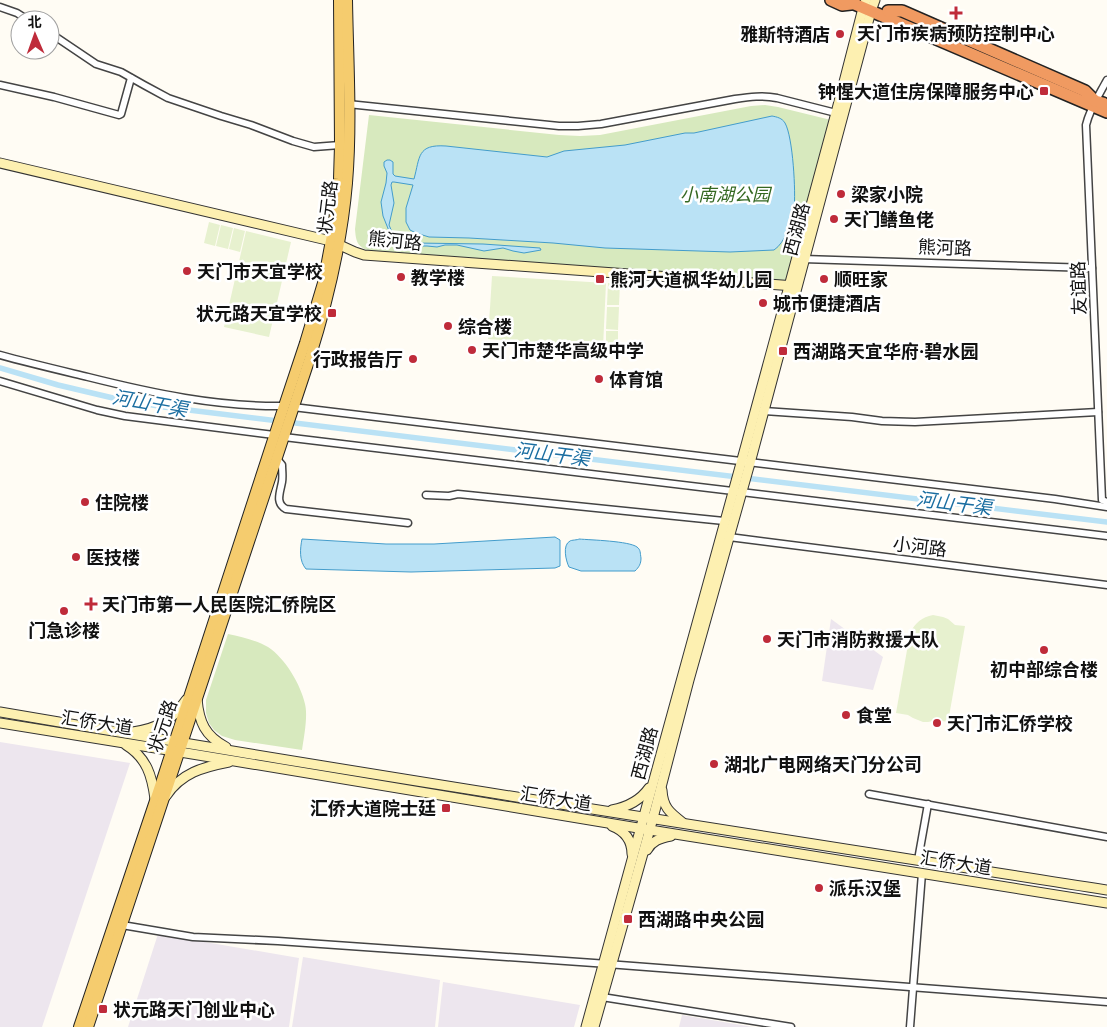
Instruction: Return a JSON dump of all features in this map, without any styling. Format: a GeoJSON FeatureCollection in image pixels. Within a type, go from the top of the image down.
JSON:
{"type":"FeatureCollection","features":[{"type":"Feature","properties":{"kind":"highway"},"geometry":{"type":"LineString","coordinates":[[831,0],[842,5],[864,3],[887,15],[898,29],[1078,107],[1094,103],[1107,105]]}},
{"type":"Feature","properties":{"kind":"highway"},"geometry":{"type":"LineString","coordinates":[[887,15],[902,11],[1085,91],[1107,118]]}},
{"type":"Feature","properties":{"kind":"highway"},"geometry":{"type":"LineString","coordinates":[[1094,103],[1107,112]]}},
{"type":"Feature","properties":{"kind":"main road","name":"状元路"},"geometry":{"type":"LineString","coordinates":[[335,242],[340,146],[339,0]]}},
{"type":"Feature","properties":{"kind":"main road","name":"状元路"},"geometry":{"type":"LineString","coordinates":[[79,1027],[159,800],[288,408],[335,242],[347,185],[347,0]]}},
{"type":"Feature","properties":{"kind":"main road","name":"西湖路"},"geometry":{"type":"LineString","coordinates":[[801,259],[864,3]]}},
{"type":"Feature","properties":{"kind":"main road","name":"西湖路"},"geometry":{"type":"LineString","coordinates":[[745,464],[801,259],[864,3]]}},
{"type":"Feature","properties":{"kind":"main road","name":"熊河路"},"geometry":{"type":"LineString","coordinates":[[0,164],[335,242],[355,252],[374,256],[793,286]]}},
{"type":"Feature","properties":{"kind":"main road","name":"西湖路"},"geometry":{"type":"LineString","coordinates":[[745,464],[764,411],[793,286]]}},
{"type":"Feature","properties":{"kind":"main road","name":"状元路"},"geometry":{"type":"LineString","coordinates":[[193,697],[277,459],[278,435]]}},
{"type":"Feature","properties":{"kind":"main road"},"geometry":{"type":"LineString","coordinates":[[737,490],[745,464]]}},
{"type":"Feature","properties":{"kind":"main road","name":"西湖路"},"geometry":{"type":"LineString","coordinates":[[586,1027],[608,964],[658,780],[724,521],[737,490]]}},
{"type":"Feature","properties":{"kind":"main road","name":"西湖路"},"geometry":{"type":"LineString","coordinates":[[658,780],[689,680],[729,537],[737,490]]}},
{"type":"Feature","properties":{"kind":"main road"},"geometry":{"type":"LineString","coordinates":[[123,733],[150,728],[166,722],[193,697],[201,722],[210,736],[238,756]]}},
{"type":"Feature","properties":{"kind":"main road","name":"汇侨大道"},"geometry":{"type":"LineString","coordinates":[[0,712],[123,733],[177,746],[238,756],[684,823],[1107,890]]}},
{"type":"Feature","properties":{"kind":"main road","name":"汇侨大道"},"geometry":{"type":"LineString","coordinates":[[0,723],[121,743],[177,746]]}},
{"type":"Feature","properties":{"kind":"main road"},"geometry":{"type":"LineString","coordinates":[[121,743],[128,743],[131,739],[130,736],[123,733]]}},
{"type":"Feature","properties":{"kind":"main road"},"geometry":{"type":"LineString","coordinates":[[121,743],[133,750],[146,766],[151,774],[159,800],[178,781],[193,772],[238,756]]}},
{"type":"Feature","properties":{"kind":"main road","name":"汇侨大道"},"geometry":{"type":"LineString","coordinates":[[238,756],[603,822],[1107,903]]}},
{"type":"Feature","properties":{"kind":"main road"},"geometry":{"type":"LineString","coordinates":[[605,811],[624,807],[637,801],[658,780],[665,805],[669,811],[684,823]]}},
{"type":"Feature","properties":{"kind":"main road","name":"状元路"},"geometry":{"type":"LineString","coordinates":[[88,1027],[122,925],[159,800]]}},
{"type":"Feature","properties":{"kind":"main road"},"geometry":{"type":"LineString","coordinates":[[603,822],[626,834],[632,845],[636,863]]}},
{"type":"Feature","properties":{"kind":"main road"},"geometry":{"type":"LineString","coordinates":[[636,863],[656,840],[668,836],[682,835]]}},
{"type":"Feature","properties":{"kind":"main road","name":"西湖路"},"geometry":{"type":"LineString","coordinates":[[594,1027],[608,964]]}},
{"type":"Feature","properties":{"kind":"street"},"geometry":{"type":"LineString","coordinates":[[60,40],[96,64],[121,72],[168,98],[314,147],[340,146]]}},
{"type":"Feature","properties":{"kind":"street"},"geometry":{"type":"LineString","coordinates":[[0,85],[54,97],[119,115],[121,114],[131,78]]}},
{"type":"Feature","properties":{"kind":"street","name":"友谊路"},"geometry":{"type":"LineString","coordinates":[[1104,501],[1104,462],[1098,412],[1086,125],[1088,115],[1107,80]]}},
{"type":"Feature","properties":{"kind":"street"},"geometry":{"type":"LineString","coordinates":[[348,104],[560,126],[601,124],[754,96],[770,96],[836,113]]}},
{"type":"Feature","properties":{"kind":"street","name":"熊河路"},"geometry":{"type":"LineString","coordinates":[[801,259],[1092,268]]}},
{"type":"Feature","properties":{"kind":"street"},"geometry":{"type":"LineString","coordinates":[[0,355],[135,389],[187,398],[288,408],[745,464],[1055,499],[1107,507]]}},
{"type":"Feature","properties":{"kind":"street"},"geometry":{"type":"LineString","coordinates":[[0,381],[90,408],[125,416],[1107,536]]}},
{"type":"Feature","properties":{"kind":"street"},"geometry":{"type":"LineString","coordinates":[[764,411],[915,422],[1098,412]]}},
{"type":"Feature","properties":{"kind":"street"},"geometry":{"type":"LineString","coordinates":[[277,459],[282,465],[279,503],[286,509],[408,523]]}},
{"type":"Feature","properties":{"kind":"street"},"geometry":{"type":"LineString","coordinates":[[426,496],[458,494],[724,521]]}},
{"type":"Feature","properties":{"kind":"street","name":"小河路"},"geometry":{"type":"LineString","coordinates":[[729,537],[1107,585]]}},
{"type":"Feature","properties":{"kind":"street"},"geometry":{"type":"LineString","coordinates":[[869,794],[1107,837]]}},
{"type":"Feature","properties":{"kind":"street"},"geometry":{"type":"LineString","coordinates":[[918,860],[928,804]]}},
{"type":"Feature","properties":{"kind":"street"},"geometry":{"type":"LineString","coordinates":[[910,1027],[922,873]]}},
{"type":"Feature","properties":{"kind":"street"},"geometry":{"type":"LineString","coordinates":[[122,925],[193,937],[298,942],[608,964],[1107,1002]]}},
{"type":"Feature","properties":{"kind":"street"},"geometry":{"type":"LineString","coordinates":[[602,997],[791,1027]]}},
{"type":"Feature","properties":{"kind":"shaded area"},"geometry":{"type":"Polygon","coordinates":[[[831,619],[883,657],[873,690],[822,681],[831,619]]]}},
{"type":"Feature","properties":{"kind":"shaded area"},"geometry":{"type":"Polygon","coordinates":[[[0,742],[130,763],[42,1027],[0,1027],[0,742]]]}},
{"type":"Feature","properties":{"kind":"shaded area"},"geometry":{"type":"Polygon","coordinates":[[[158,934],[299,958],[289,1027],[128,1027],[158,934]]]}},
{"type":"Feature","properties":{"kind":"shaded area"},"geometry":{"type":"Polygon","coordinates":[[[303,957],[440,980],[435,1027],[292,1027],[303,957]]]}},
{"type":"Feature","properties":{"kind":"shaded area"},"geometry":{"type":"Polygon","coordinates":[[[443,982],[580,1005],[574,1027],[438,1027],[443,982]]]}},
{"type":"Feature","properties":{"kind":"shaded area"},"geometry":{"type":"Polygon","coordinates":[[[682,1015],[753,1027],[679,1027],[682,1015]]]}},
{"type":"Feature","properties":{"kind":"green space","name":"小南湖公园"},"geometry":{"type":"Polygon","coordinates":[[[765,105],[831,120],[787,281],[369,251],[362,247],[357,240],[355,229],[369,115],[580,136],[600,135],[751,106],[765,105]]]}},
{"type":"Feature","properties":{"kind":"green space"},"geometry":{"type":"Polygon","coordinates":[[[209,222],[220,225],[215,246],[204,243],[209,222]]]}},
{"type":"Feature","properties":{"kind":"green space"},"geometry":{"type":"Polygon","coordinates":[[[221,225],[233,228],[228,249],[216,246],[221,225]]]}},
{"type":"Feature","properties":{"kind":"green space"},"geometry":{"type":"Polygon","coordinates":[[[234,228],[245,231],[240,252],[229,249],[234,228]]]}},
{"type":"Feature","properties":{"kind":"green space"},"geometry":{"type":"Polygon","coordinates":[[[246,231],[291,242],[269,337],[224,327],[246,231]]]}},
{"type":"Feature","properties":{"kind":"green space"},"geometry":{"type":"Polygon","coordinates":[[[492,276],[606,283],[603,347],[488,339],[492,276]]]}},
{"type":"Feature","properties":{"kind":"green space"},"geometry":{"type":"Polygon","coordinates":[[[608,283],[620,283],[619,305],[607,305],[608,283]]]}},
{"type":"Feature","properties":{"kind":"green space"},"geometry":{"type":"Polygon","coordinates":[[[607,307],[619,307],[618,330],[606,329],[607,307]]]}},
{"type":"Feature","properties":{"kind":"green space"},"geometry":{"type":"Polygon","coordinates":[[[606,331],[618,331],[618,353],[606,353],[606,331]]]}},
{"type":"Feature","properties":{"kind":"green space"},"geometry":{"type":"Polygon","coordinates":[[[933,615],[948,619],[955,625],[965,626],[948,722],[937,720],[923,722],[908,715],[896,713],[910,633],[919,621],[933,615]]]}},
{"type":"Feature","properties":{"kind":"green space"},"geometry":{"type":"Polygon","coordinates":[[[228,634],[268,647],[291,672],[300,689],[306,709],[302,750],[235,740],[222,736],[209,723],[206,713],[206,700],[228,634]]]}},
{"type":"Feature","properties":{"kind":"water","name":"小南湖公园"},"geometry":{"type":"Polygon","coordinates":[[[772,116],[782,120],[788,130],[795,191],[794,209],[790,225],[782,242],[774,250],[730,252],[605,248],[553,243],[429,237],[410,230],[406,222],[406,208],[413,185],[394,182],[391,185],[394,203],[389,225],[392,232],[403,239],[416,243],[483,244],[540,248],[541,250],[524,253],[503,248],[484,251],[457,245],[437,247],[412,246],[392,242],[388,239],[389,231],[383,216],[381,202],[387,173],[384,162],[387,160],[393,162],[393,174],[395,176],[414,179],[421,154],[430,147],[446,146],[547,157],[564,151],[625,145],[685,133],[694,133],[772,116]]]}},
{"type":"Feature","properties":{"kind":"water"},"geometry":{"type":"Polygon","coordinates":[[[555,537],[560,540],[560,566],[555,568],[411,572],[306,569],[301,555],[302,539],[386,544],[434,544],[555,537]]]}},
{"type":"Feature","properties":{"kind":"water"},"geometry":{"type":"Polygon","coordinates":[[[579,539],[633,545],[640,550],[639,567],[635,571],[581,571],[569,567],[566,557],[566,546],[570,541],[579,539]]]}},
{"type":"Feature","properties":{"kind":"waterway","name":"河山干渠"},"geometry":{"type":"LineString","coordinates":[[0,368],[58,385],[113,398],[164,407],[1107,522]]}},
{"type":"Feature","properties":{"kind":"place","name":"天门市疾病预防控制中心"},"geometry":{"type":"Point","coordinates":[956,13]}},
{"type":"Feature","properties":{"kind":"place","name":"雅斯特酒店"},"geometry":{"type":"Point","coordinates":[840,34]}},
{"type":"Feature","properties":{"kind":"place","name":"钟惺大道住房保障服务中心"},"geometry":{"type":"Point","coordinates":[1044,91]}},
{"type":"Feature","properties":{"kind":"place","name":"梁家小院"},"geometry":{"type":"Point","coordinates":[841,194]}},
{"type":"Feature","properties":{"kind":"place","name":"天门鳝鱼佬"},"geometry":{"type":"Point","coordinates":[834,219]}},
{"type":"Feature","properties":{"kind":"place","name":"天门市天宜学校"},"geometry":{"type":"Point","coordinates":[187,271]}},
{"type":"Feature","properties":{"kind":"place","name":"教学楼"},"geometry":{"type":"Point","coordinates":[401,277]}},
{"type":"Feature","properties":{"kind":"place","name":"熊河大道枫华幼儿园"},"geometry":{"type":"Point","coordinates":[600,279]}},
{"type":"Feature","properties":{"kind":"place","name":"顺旺家"},"geometry":{"type":"Point","coordinates":[824,279]}},
{"type":"Feature","properties":{"kind":"place","name":"城市便捷酒店"},"geometry":{"type":"Point","coordinates":[763,303]}},
{"type":"Feature","properties":{"kind":"place","name":"状元路天宜学校"},"geometry":{"type":"Point","coordinates":[332,313]}},
{"type":"Feature","properties":{"kind":"place","name":"综合楼"},"geometry":{"type":"Point","coordinates":[448,326]}},
{"type":"Feature","properties":{"kind":"place","name":"天门市楚华高级中学"},"geometry":{"type":"Point","coordinates":[472,350]}},
{"type":"Feature","properties":{"kind":"place","name":"西湖路天宜华府·碧水园"},"geometry":{"type":"Point","coordinates":[783,351]}},
{"type":"Feature","properties":{"kind":"place","name":"行政报告厅"},"geometry":{"type":"Point","coordinates":[413,359]}},
{"type":"Feature","properties":{"kind":"place","name":"体育馆"},"geometry":{"type":"Point","coordinates":[599,379]}},
{"type":"Feature","properties":{"kind":"place","name":"住院楼"},"geometry":{"type":"Point","coordinates":[85,502]}},
{"type":"Feature","properties":{"kind":"place","name":"医技楼"},"geometry":{"type":"Point","coordinates":[76,557]}},
{"type":"Feature","properties":{"kind":"place","name":"天门市第一人民医院汇侨院区"},"geometry":{"type":"Point","coordinates":[91,604]}},
{"type":"Feature","properties":{"kind":"place","name":"门急诊楼"},"geometry":{"type":"Point","coordinates":[64,611]}},
{"type":"Feature","properties":{"kind":"place","name":"天门市消防救援大队"},"geometry":{"type":"Point","coordinates":[767,639]}},
{"type":"Feature","properties":{"kind":"place","name":"初中部综合楼"},"geometry":{"type":"Point","coordinates":[1044,650]}},
{"type":"Feature","properties":{"kind":"place","name":"食堂"},"geometry":{"type":"Point","coordinates":[846,715]}},
{"type":"Feature","properties":{"kind":"place","name":"天门市汇侨学校"},"geometry":{"type":"Point","coordinates":[937,723]}},
{"type":"Feature","properties":{"kind":"place","name":"湖北广电网络天门分公司"},"geometry":{"type":"Point","coordinates":[714,764]}},
{"type":"Feature","properties":{"kind":"place","name":"汇侨大道院士廷"},"geometry":{"type":"Point","coordinates":[446,808]}},
{"type":"Feature","properties":{"kind":"place","name":"派乐汉堡"},"geometry":{"type":"Point","coordinates":[819,888]}},
{"type":"Feature","properties":{"kind":"place","name":"西湖路中央公园"},"geometry":{"type":"Point","coordinates":[628,919]}},
{"type":"Feature","properties":{"kind":"place","name":"状元路天门创业中心"},"geometry":{"type":"Point","coordinates":[103,1009]}}]}
